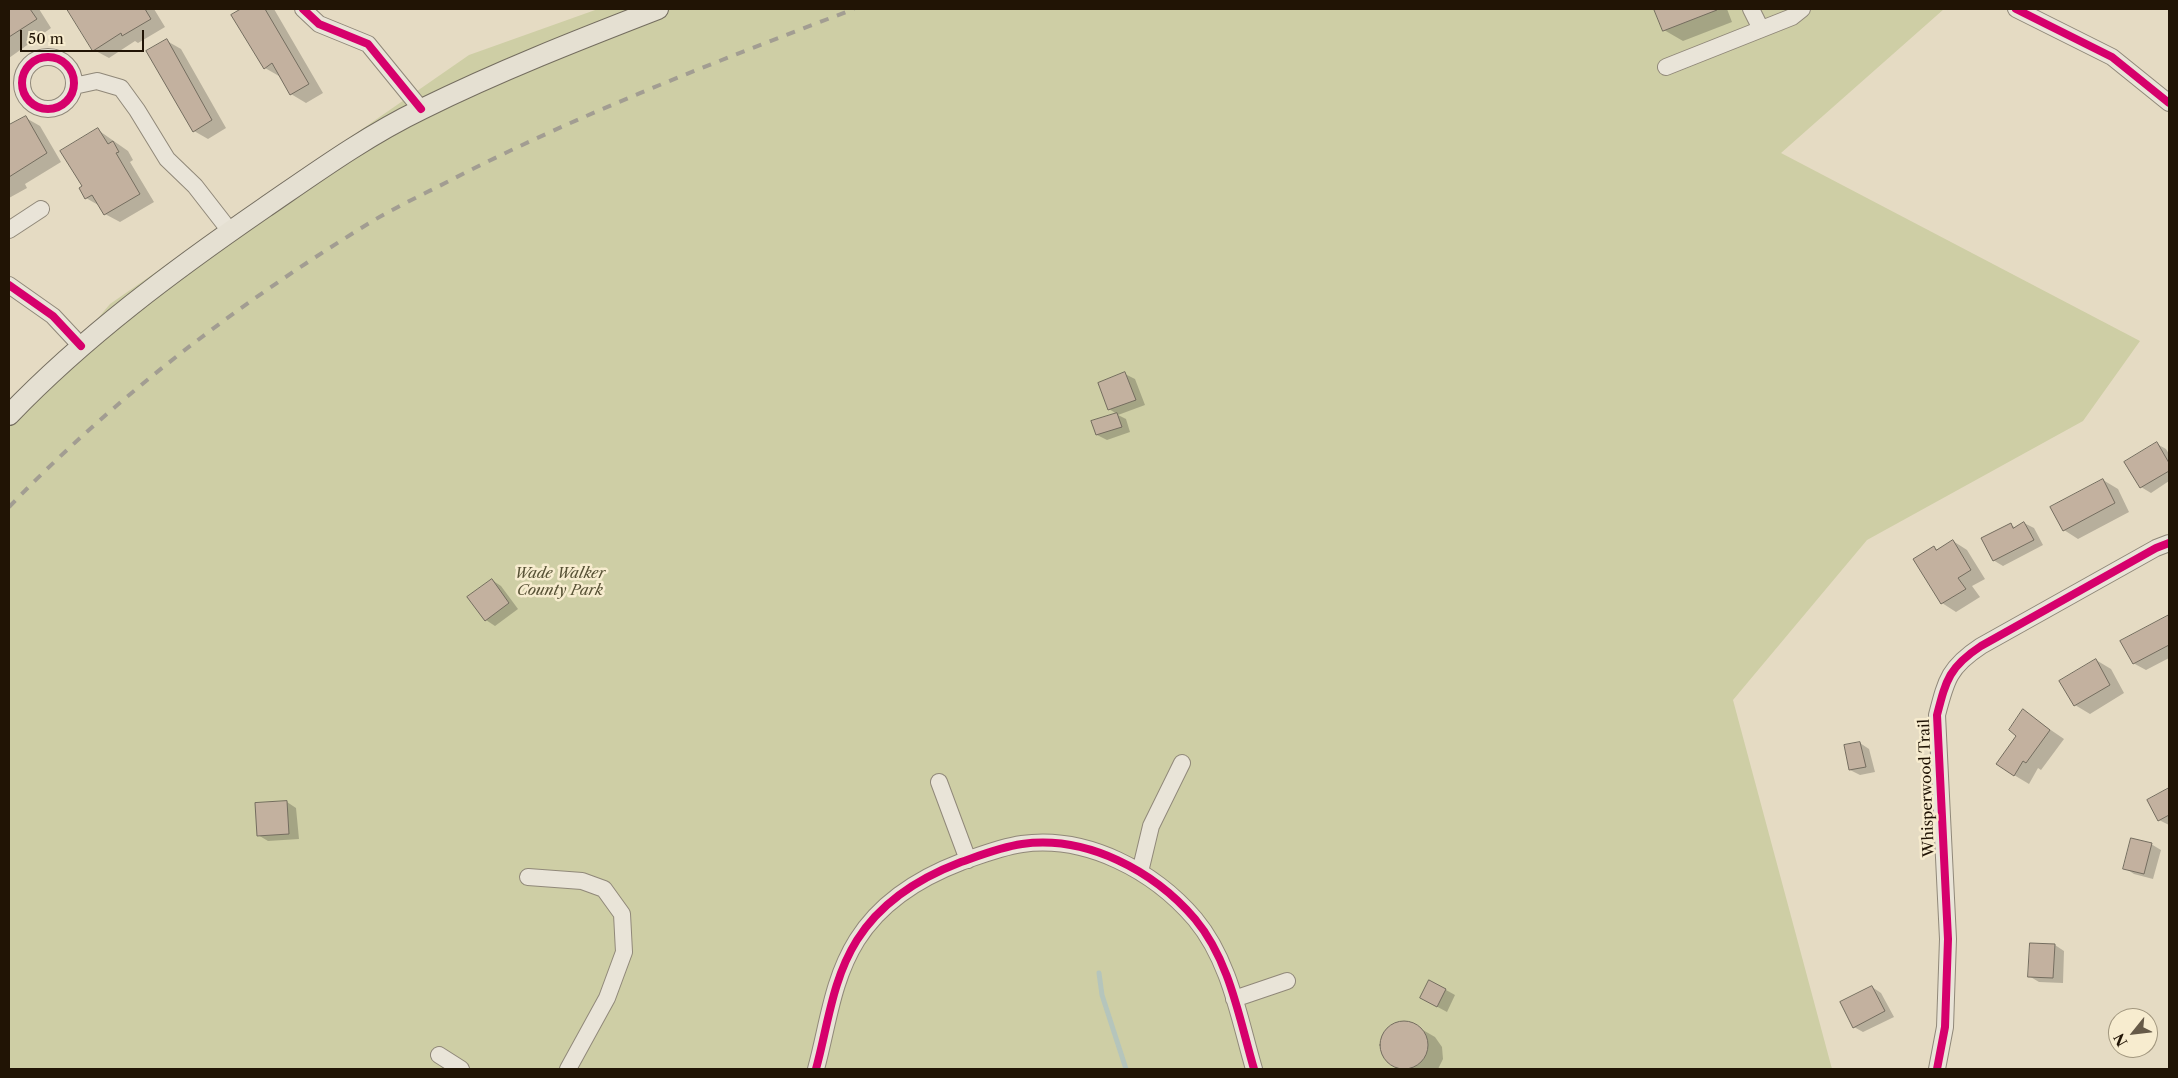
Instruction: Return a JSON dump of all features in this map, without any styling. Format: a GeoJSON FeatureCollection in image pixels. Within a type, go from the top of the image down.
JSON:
{"type":"FeatureCollection","features":[{"type":"Feature","properties":{"kind":"main road"},"geometry":{"type":"LineString","coordinates":[[9,416],[38,385],[150,289],[335,159],[421,109],[549,52],[658,9]]}},
{"type":"Feature","properties":{"kind":"street"},"geometry":{"type":"LineString","coordinates":[[303,9],[319,24],[368,44],[421,109]]}},
{"type":"Feature","properties":{"kind":"street"},"geometry":{"type":"LineString","coordinates":[[1751,9],[1761,29]]}},
{"type":"Feature","properties":{"kind":"street"},"geometry":{"type":"LineString","coordinates":[[1666,67],[1792,17],[1802,9]]}},
{"type":"Feature","properties":{"kind":"street"},"geometry":{"type":"LineString","coordinates":[[2016,9],[2112,57],[2169,103]]}},
{"type":"Feature","properties":{"kind":"street"},"geometry":{"type":"LineString","coordinates":[[46,57],[55,58],[70,68],[74,77],[74,86],[68,101],[53,109],[45,110],[30,103],[22,89],[15,82],[29,64],[37,59],[46,57]]}},
{"type":"Feature","properties":{"kind":"street"},"geometry":{"type":"LineString","coordinates":[[74,86],[97,81],[121,88],[167,159],[195,186],[230,231]]}},
{"type":"Feature","properties":{"kind":"street"},"geometry":{"type":"LineString","coordinates":[[9,230],[41,209]]}},
{"type":"Feature","properties":{"kind":"street"},"geometry":{"type":"LineString","coordinates":[[9,285],[53,316],[82,346]]}},
{"type":"Feature","properties":{"kind":"street","name":"Whisperwood Trail"},"geometry":{"type":"LineString","coordinates":[[1937,1069],[1945,1027],[1948,939],[1937,716],[1945,685],[1955,667],[1963,658],[1981,646],[2156,548],[2169,543]]}},
{"type":"Feature","properties":{"kind":"street"},"geometry":{"type":"LineString","coordinates":[[1140,872],[1151,826],[1182,763]]}},
{"type":"Feature","properties":{"kind":"street"},"geometry":{"type":"LineString","coordinates":[[939,782],[968,860]]}},
{"type":"Feature","properties":{"kind":"street"},"geometry":{"type":"LineString","coordinates":[[816,1069],[836,985],[857,940],[872,920],[907,888],[949,867],[986,852],[1022,844],[1046,843],[1095,852],[1140,872],[1161,886],[1196,920],[1210,940],[1226,971],[1254,1069]]}},
{"type":"Feature","properties":{"kind":"street"},"geometry":{"type":"LineString","coordinates":[[528,877],[582,882],[604,889],[622,914],[624,952],[607,998],[568,1069]]}},
{"type":"Feature","properties":{"kind":"street"},"geometry":{"type":"LineString","coordinates":[[1234,999],[1287,981]]}},
{"type":"Feature","properties":{"kind":"street"},"geometry":{"type":"LineString","coordinates":[[439,1055],[461,1069]]}},
{"type":"Feature","properties":{"kind":"green space","name":"Wade Walker County Park"},"geometry":{"type":"Polygon","coordinates":[[[598,9],[1944,9],[1781,153],[2140,341],[2083,421],[1867,540],[1733,700],[1832,1069],[9,1069],[9,423],[110,304],[469,55],[598,9]]]}},
{"type":"Feature","properties":{"kind":"building"},"geometry":{"type":"Polygon","coordinates":[[[9,9],[30,9],[37,19],[9,37],[9,9]]]}},
{"type":"Feature","properties":{"kind":"building"},"geometry":{"type":"Polygon","coordinates":[[[67,9],[145,9],[151,19],[122,36],[121,33],[93,51],[67,9]]]}},
{"type":"Feature","properties":{"kind":"building"},"geometry":{"type":"Polygon","coordinates":[[[241,9],[265,9],[309,84],[290,95],[272,63],[264,69],[231,15],[241,9]]]}},
{"type":"Feature","properties":{"kind":"building"},"geometry":{"type":"Polygon","coordinates":[[[1654,9],[1717,9],[1717,10],[1663,31],[1654,9]]]}},
{"type":"Feature","properties":{"kind":"building"},"geometry":{"type":"Polygon","coordinates":[[[167,39],[212,120],[193,132],[146,51],[167,39]]]}},
{"type":"Feature","properties":{"kind":"building"},"geometry":{"type":"Polygon","coordinates":[[[26,116],[47,153],[9,177],[9,125],[26,116]]]}},
{"type":"Feature","properties":{"kind":"building"},"geometry":{"type":"Polygon","coordinates":[[[98,128],[108,144],[113,141],[119,152],[116,153],[140,194],[104,215],[92,195],[85,199],[79,188],[82,186],[60,151],[98,128]]]}},
{"type":"Feature","properties":{"kind":"building"},"geometry":{"type":"Polygon","coordinates":[[[1125,372],[1136,400],[1108,410],[1098,383],[1125,372]]]}},
{"type":"Feature","properties":{"kind":"building"},"geometry":{"type":"Polygon","coordinates":[[[1117,413],[1122,427],[1096,435],[1091,421],[1117,413]]]}},
{"type":"Feature","properties":{"kind":"building"},"geometry":{"type":"Polygon","coordinates":[[[2157,442],[2169,463],[2169,471],[2140,488],[2124,462],[2157,442]]]}},
{"type":"Feature","properties":{"kind":"building"},"geometry":{"type":"Polygon","coordinates":[[[2103,479],[2115,503],[2063,531],[2050,507],[2103,479]]]}},
{"type":"Feature","properties":{"kind":"building"},"geometry":{"type":"Polygon","coordinates":[[[2024,522],[2034,540],[1993,561],[1981,538],[2011,523],[2013,528],[2024,522]]]}},
{"type":"Feature","properties":{"kind":"building"},"geometry":{"type":"Polygon","coordinates":[[[1953,540],[1971,570],[1958,578],[1966,589],[1941,604],[1913,559],[1934,546],[1936,550],[1953,540]]]}},
{"type":"Feature","properties":{"kind":"building"},"geometry":{"type":"Polygon","coordinates":[[[492,579],[509,603],[485,621],[467,597],[492,579]]]}},
{"type":"Feature","properties":{"kind":"building"},"geometry":{"type":"Polygon","coordinates":[[[2169,615],[2169,645],[2133,664],[2120,641],[2169,615]]]}},
{"type":"Feature","properties":{"kind":"building"},"geometry":{"type":"Polygon","coordinates":[[[2096,659],[2110,685],[2074,706],[2059,681],[2096,659]]]}},
{"type":"Feature","properties":{"kind":"building"},"geometry":{"type":"Polygon","coordinates":[[[2023,709],[2050,730],[2026,763],[2023,761],[2014,776],[1996,764],[2016,736],[2009,730],[2023,709]]]}},
{"type":"Feature","properties":{"kind":"building"},"geometry":{"type":"Polygon","coordinates":[[[1860,742],[1866,767],[1849,770],[1844,745],[1860,742]]]}},
{"type":"Feature","properties":{"kind":"building"},"geometry":{"type":"Polygon","coordinates":[[[2169,788],[2169,815],[2158,821],[2147,800],[2169,788]]]}},
{"type":"Feature","properties":{"kind":"building"},"geometry":{"type":"Polygon","coordinates":[[[287,801],[289,834],[257,836],[255,803],[287,801]]]}},
{"type":"Feature","properties":{"kind":"building"},"geometry":{"type":"Polygon","coordinates":[[[2131,838],[2152,843],[2144,874],[2123,869],[2131,838]]]}},
{"type":"Feature","properties":{"kind":"building"},"geometry":{"type":"Polygon","coordinates":[[[2030,943],[2055,944],[2053,978],[2028,977],[2030,943]]]}},
{"type":"Feature","properties":{"kind":"building"},"geometry":{"type":"Polygon","coordinates":[[[1429,980],[1446,989],[1437,1007],[1420,998],[1429,980]]]}},
{"type":"Feature","properties":{"kind":"building"},"geometry":{"type":"Polygon","coordinates":[[[1872,986],[1885,1011],[1853,1028],[1840,1002],[1872,986]]]}},
{"type":"Feature","properties":{"kind":"building"},"geometry":{"type":"Polygon","coordinates":[[[1399,1021],[1409,1021],[1421,1028],[1428,1040],[1428,1050],[1421,1062],[1409,1069],[1399,1069],[1391,1065],[1384,1058],[1380,1050],[1380,1040],[1384,1032],[1391,1025],[1399,1021]]]}},
{"type":"Feature","properties":{"kind":"waterway"},"geometry":{"type":"LineString","coordinates":[[1099,973],[1102,995],[1126,1069]]}},
{"type":"Feature","properties":{"kind":"railway"},"geometry":{"type":"LineString","coordinates":[[9,507],[93,426],[183,351],[278,282],[376,219],[500,156],[600,110],[701,68],[854,9]]}},
{"type":"Feature","properties":{"kind":"cycle path"},"geometry":{"type":"LineString","coordinates":[[303,9],[319,24],[368,44],[421,109]]}},
{"type":"Feature","properties":{"kind":"cycle path"},"geometry":{"type":"LineString","coordinates":[[2016,9],[2112,57],[2169,103]]}},
{"type":"Feature","properties":{"kind":"cycle path"},"geometry":{"type":"LineString","coordinates":[[43,57],[53,57],[67,64],[74,78],[74,83],[74,88],[67,102],[53,109],[43,109],[33,105],[26,98],[22,88],[22,78],[26,68],[33,61],[43,57]]}},
{"type":"Feature","properties":{"kind":"cycle path"},"geometry":{"type":"LineString","coordinates":[[9,285],[53,316],[81,346]]}},
{"type":"Feature","properties":{"kind":"cycle path"},"geometry":{"type":"LineString","coordinates":[[1937,1069],[1945,1027],[1948,939],[1937,715],[1946,683],[1955,668],[1981,646],[2156,548],[2169,543]]}},
{"type":"Feature","properties":{"kind":"cycle path"},"geometry":{"type":"LineString","coordinates":[[816,1069],[836,987],[842,971],[857,940],[877,914],[902,893],[945,868],[1006,847],[1046,843],[1071,845],[1118,860],[1160,886],[1195,919],[1207,935],[1225,971],[1254,1069]]}}]}
